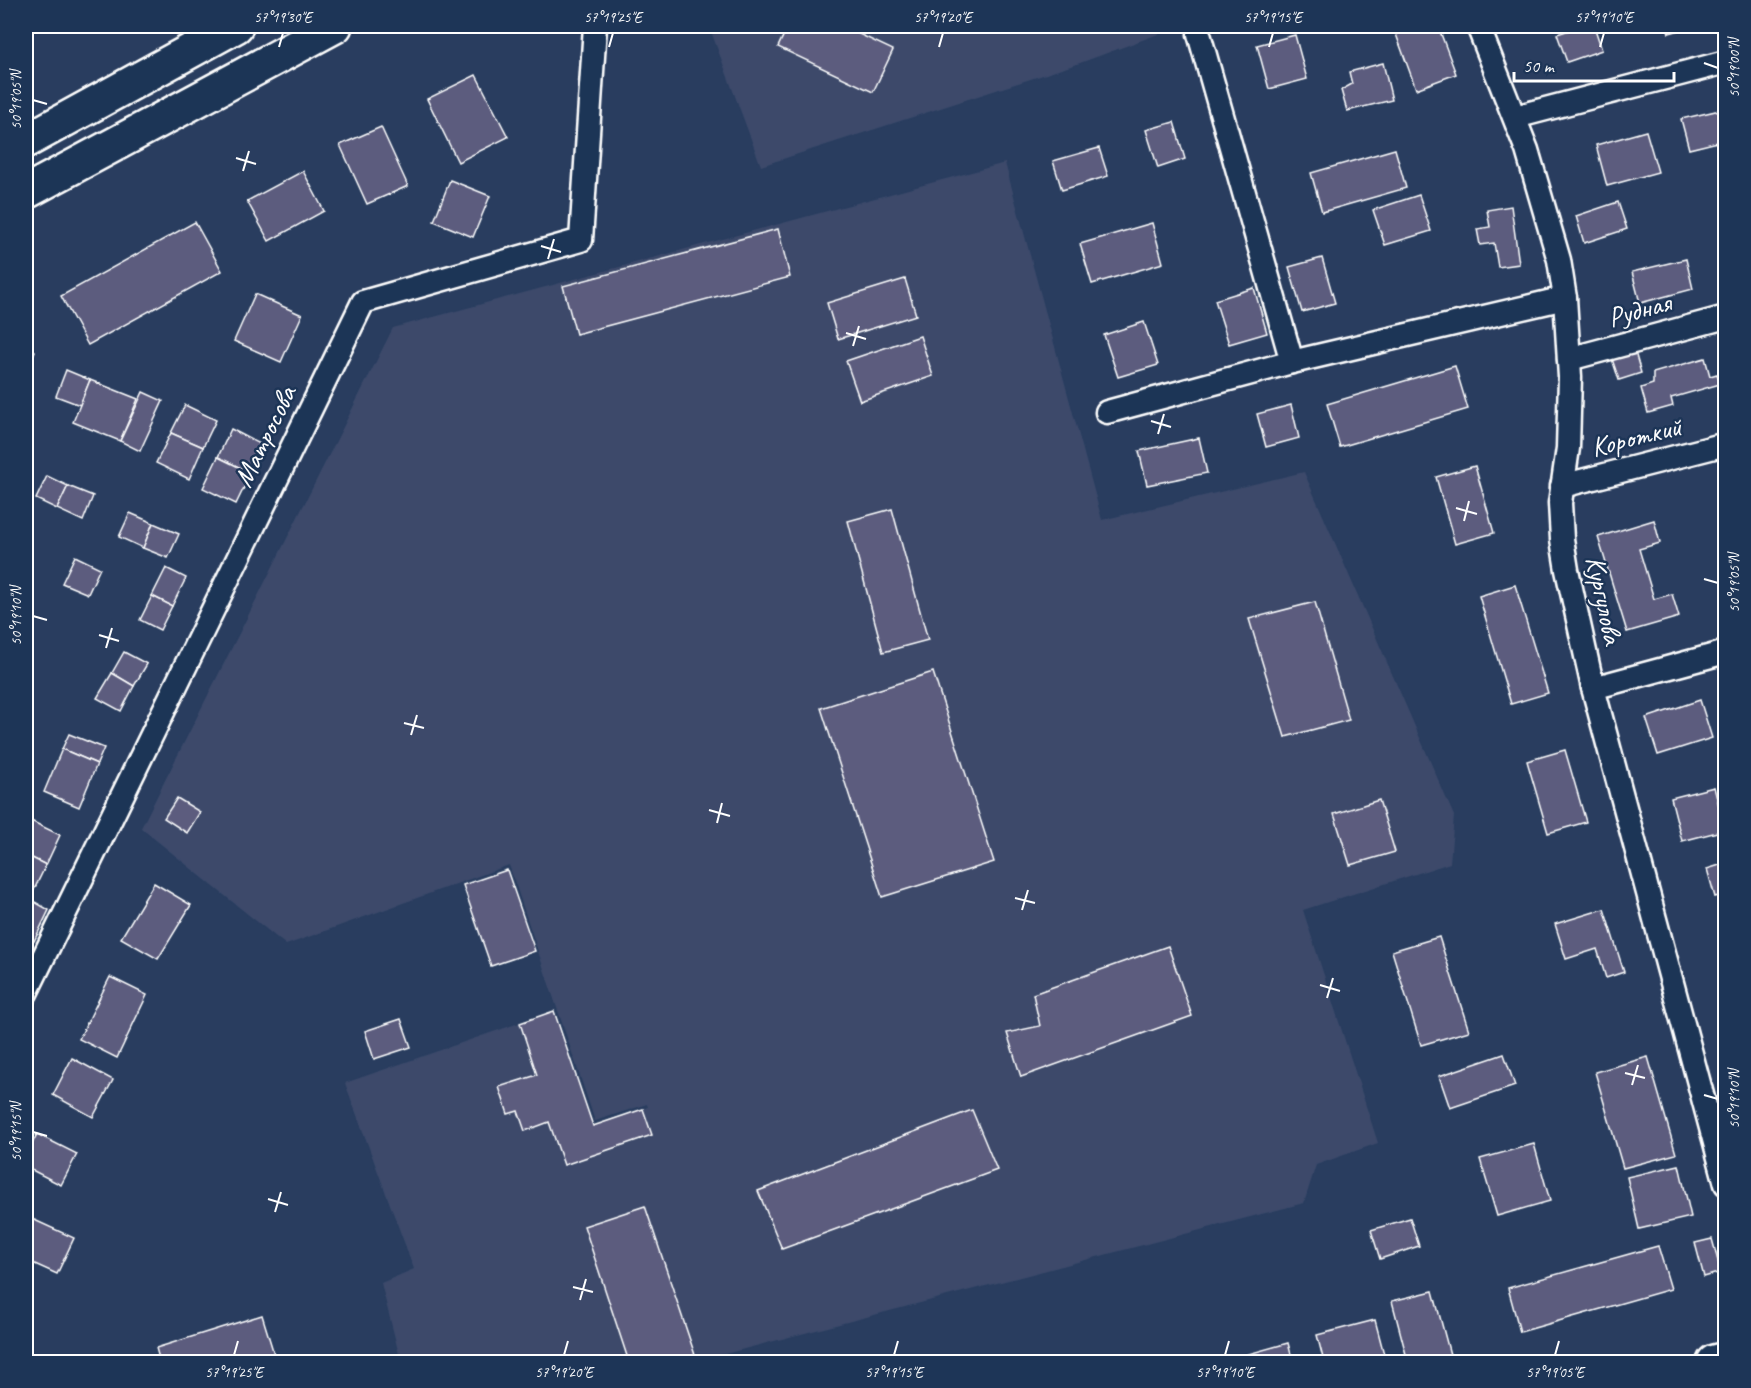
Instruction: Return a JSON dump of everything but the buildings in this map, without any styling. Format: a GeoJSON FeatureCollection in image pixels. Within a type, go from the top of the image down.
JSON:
{"type":"FeatureCollection","features":[{"type":"Feature","properties":{"kind":"main road"},"geometry":{"type":"LineString","coordinates":[[26,141],[236,26]]}},
{"type":"Feature","properties":{"kind":"main road"},"geometry":{"type":"LineString","coordinates":[[26,192],[335,26]]}},
{"type":"Feature","properties":{"kind":"main road"},"geometry":{"type":"LineString","coordinates":[[1714,1362],[1725,1359]]}},
{"type":"Feature","properties":{"kind":"street","name":"Матросова"},"geometry":{"type":"LineString","coordinates":[[26,993],[363,302],[581,240],[596,26]]}},
{"type":"Feature","properties":{"kind":"street","name":"Кургулова"},"geometry":{"type":"LineString","coordinates":[[1478,26],[1515,117],[1560,260],[1569,359],[1569,427],[1560,503],[1562,539],[1593,688],[1725,1184]]}},
{"type":"Feature","properties":{"kind":"street"},"geometry":{"type":"LineString","coordinates":[[1199,34],[1292,362]]}},
{"type":"Feature","properties":{"kind":"street"},"geometry":{"type":"LineString","coordinates":[[1515,117],[1725,62]]}},
{"type":"Feature","properties":{"kind":"street"},"geometry":{"type":"LineString","coordinates":[[1107,412],[1292,362],[1565,298]]}},
{"type":"Feature","properties":{"kind":"street","name":"Рудная"},"geometry":{"type":"LineString","coordinates":[[1569,359],[1725,317]]}},
{"type":"Feature","properties":{"kind":"street","name":"Короткий"},"geometry":{"type":"LineString","coordinates":[[1562,486],[1725,444]]}},
{"type":"Feature","properties":{"kind":"street"},"geometry":{"type":"LineString","coordinates":[[1593,688],[1725,652]]}},
{"type":"Feature","properties":{"kind":"shaded area"},"geometry":{"type":"Polygon","coordinates":[[[709,26],[1180,26],[1080,63],[761,166],[709,26]]]}},
{"type":"Feature","properties":{"kind":"shaded area"},"geometry":{"type":"Polygon","coordinates":[[[1005,163],[1102,520],[1304,472],[1454,816],[1450,863],[1303,910],[1378,1143],[1316,1165],[1304,1203],[694,1362],[401,1362],[381,1283],[414,1269],[345,1083],[554,1011],[593,1125],[648,1107],[647,1104],[595,1121],[509,865],[286,945],[141,828],[393,328],[1005,163]]]}}]}
